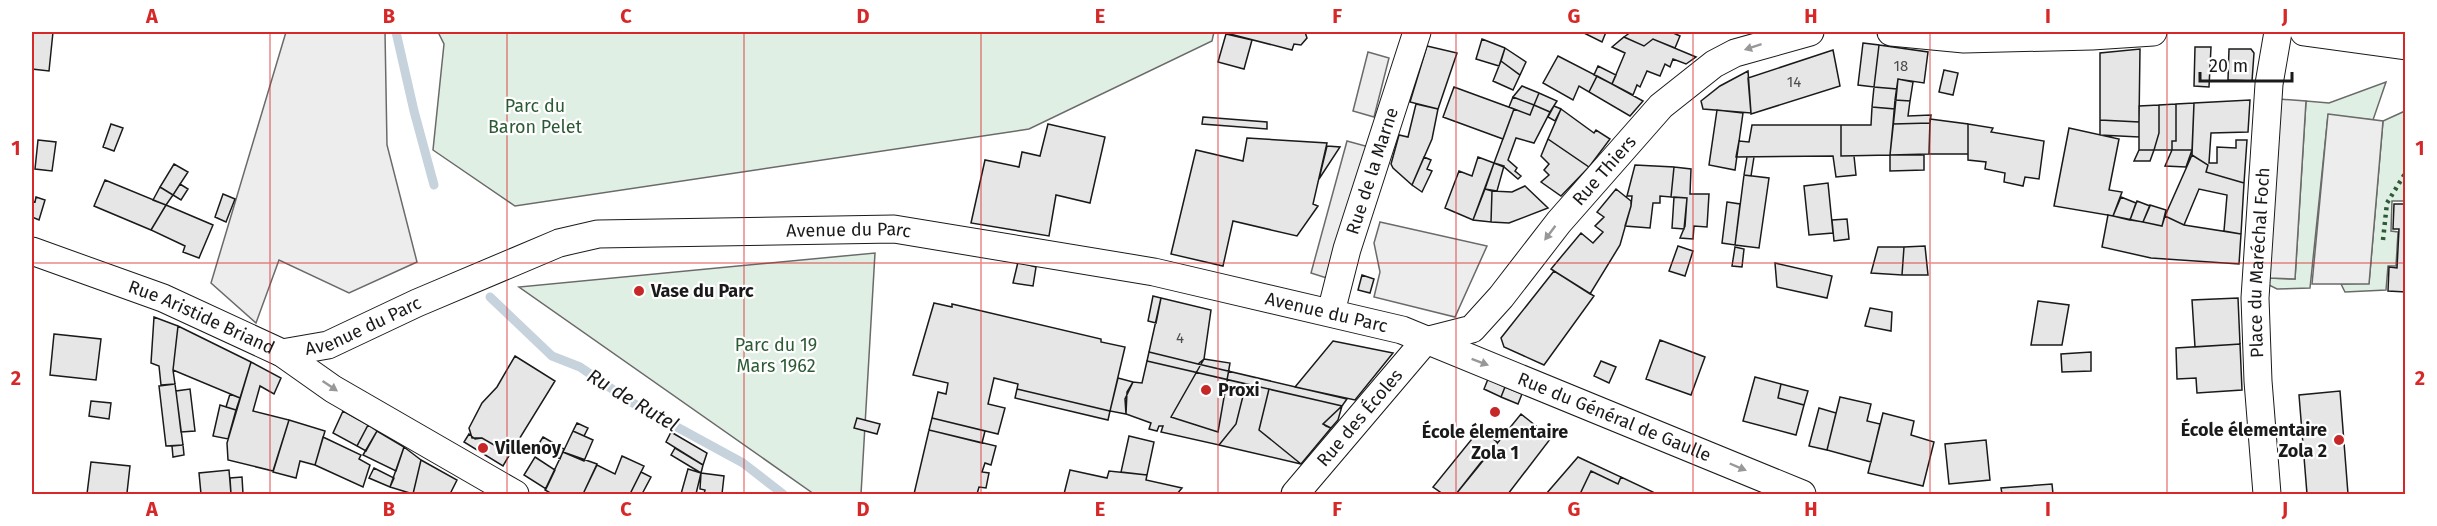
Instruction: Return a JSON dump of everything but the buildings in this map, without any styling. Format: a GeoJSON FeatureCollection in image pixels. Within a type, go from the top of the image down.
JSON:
{"type":"FeatureCollection","features":[{"type":"Feature","properties":{"kind":"street","name":"Rue de la Marne"},"geometry":{"type":"LineString","coordinates":[[1331,312],[1347,249],[1417,32]]}},
{"type":"Feature","properties":{"kind":"street","name":"Rue Thiers"},"geometry":{"type":"LineString","coordinates":[[1425,341],[1472,329],[1501,297],[1559,222],[1661,106],[1714,64],[1735,52],[1810,32]]}},
{"type":"Feature","properties":{"kind":"street"},"geometry":{"type":"LineString","coordinates":[[1891,32],[1964,39],[2153,32]]}},
{"type":"Feature","properties":{"kind":"street","name":"Place du Maréchal Foch"},"geometry":{"type":"LineString","coordinates":[[2267,495],[2255,298],[2269,84],[2278,32]]}},
{"type":"Feature","properties":{"kind":"street"},"geometry":{"type":"LineString","coordinates":[[2304,32],[2406,45]]}},
{"type":"Feature","properties":{"kind":"street","name":"Avenue du Parc"},"geometry":{"type":"LineString","coordinates":[[282,353],[328,345],[417,303],[559,243],[598,234],[894,229],[1135,268],[1331,312],[1402,330],[1425,341]]}},
{"type":"Feature","properties":{"kind":"street","name":"Rue Aristide Briand"},"geometry":{"type":"LineString","coordinates":[[32,251],[163,298],[282,353],[333,389],[515,495]]}},
{"type":"Feature","properties":{"kind":"street","name":"Rue des Écoles"},"geometry":{"type":"LineString","coordinates":[[1295,495],[1425,341]]}},
{"type":"Feature","properties":{"kind":"street","name":"Rue du Général de Gaulle"},"geometry":{"type":"LineString","coordinates":[[1425,341],[1677,441],[1802,495]]}},
{"type":"Feature","properties":{"kind":"green space","name":"Parc du Baron Pelet"},"geometry":{"type":"Polygon","coordinates":[[[438,32],[1214,32],[1212,41],[1029,129],[515,206],[433,150],[444,44],[438,32]]]}},
{"type":"Feature","properties":{"kind":"green space"},"geometry":{"type":"Polygon","coordinates":[[[2386,82],[2373,120],[2328,115],[2310,288],[2277,289],[2269,285],[2268,278],[2295,279],[2306,101],[2329,103],[2386,82]]]}},
{"type":"Feature","properties":{"kind":"green space"},"geometry":{"type":"Polygon","coordinates":[[[2405,111],[2405,201],[2392,201],[2391,231],[2398,232],[2396,266],[2388,266],[2386,290],[2345,292],[2341,284],[2369,283],[2383,121],[2405,111]]]}},
{"type":"Feature","properties":{"kind":"green space","name":"Parc du 19 Mars 1962"},"geometry":{"type":"Polygon","coordinates":[[[875,253],[861,494],[814,494],[519,287],[875,253]]]}},
{"type":"Feature","properties":{"kind":"shaded area"},"geometry":{"type":"Polygon","coordinates":[[[286,32],[385,32],[387,145],[417,262],[349,293],[279,260],[256,323],[211,283],[286,32]]]}},
{"type":"Feature","properties":{"kind":"shaded area"},"geometry":{"type":"Polygon","coordinates":[[[1368,52],[1389,58],[1374,117],[1353,111],[1368,52]]]}},
{"type":"Feature","properties":{"kind":"shaded area"},"geometry":{"type":"Polygon","coordinates":[[[2279,99],[2306,101],[2295,279],[2268,278],[2279,99]]]}},
{"type":"Feature","properties":{"kind":"shaded area"},"geometry":{"type":"Polygon","coordinates":[[[2328,114],[2383,121],[2369,284],[2312,284],[2328,114]]]}},
{"type":"Feature","properties":{"kind":"shaded area"},"geometry":{"type":"Polygon","coordinates":[[[1347,141],[1369,147],[1333,280],[1311,273],[1347,141]]]}},
{"type":"Feature","properties":{"kind":"shaded area"},"geometry":{"type":"Polygon","coordinates":[[[1380,222],[1487,246],[1455,317],[1374,297],[1380,272],[1374,243],[1380,222]]]}},
{"type":"Feature","properties":{"kind":"waterway","name":"Ru de Rutel"},"geometry":{"type":"LineString","coordinates":[[396,32],[434,185]]}},
{"type":"Feature","properties":{"kind":"waterway","name":"Ru de Rutel"},"geometry":{"type":"LineString","coordinates":[[490,297],[552,356],[580,367],[631,402],[743,463],[783,494]]}},
{"type":"Feature","properties":{"kind":"hedge"},"geometry":{"type":"LineString","coordinates":[[2383,240],[2387,203],[2406,172]]}},
{"type":"Feature","properties":{"kind":"place","name":"Vase du Parc"},"geometry":{"type":"Point","coordinates":[639,291]}},
{"type":"Feature","properties":{"kind":"place","name":"Proxi"},"geometry":{"type":"Point","coordinates":[1206,390]}},
{"type":"Feature","properties":{"kind":"place","name":"École élementaire Zola 1"},"geometry":{"type":"Point","coordinates":[1495,412]}},
{"type":"Feature","properties":{"kind":"place","name":"École élementaire Zola 2"},"geometry":{"type":"Point","coordinates":[2339,440]}},
{"type":"Feature","properties":{"kind":"place","name":"Villenoy"},"geometry":{"type":"Point","coordinates":[483,448]}}]}
